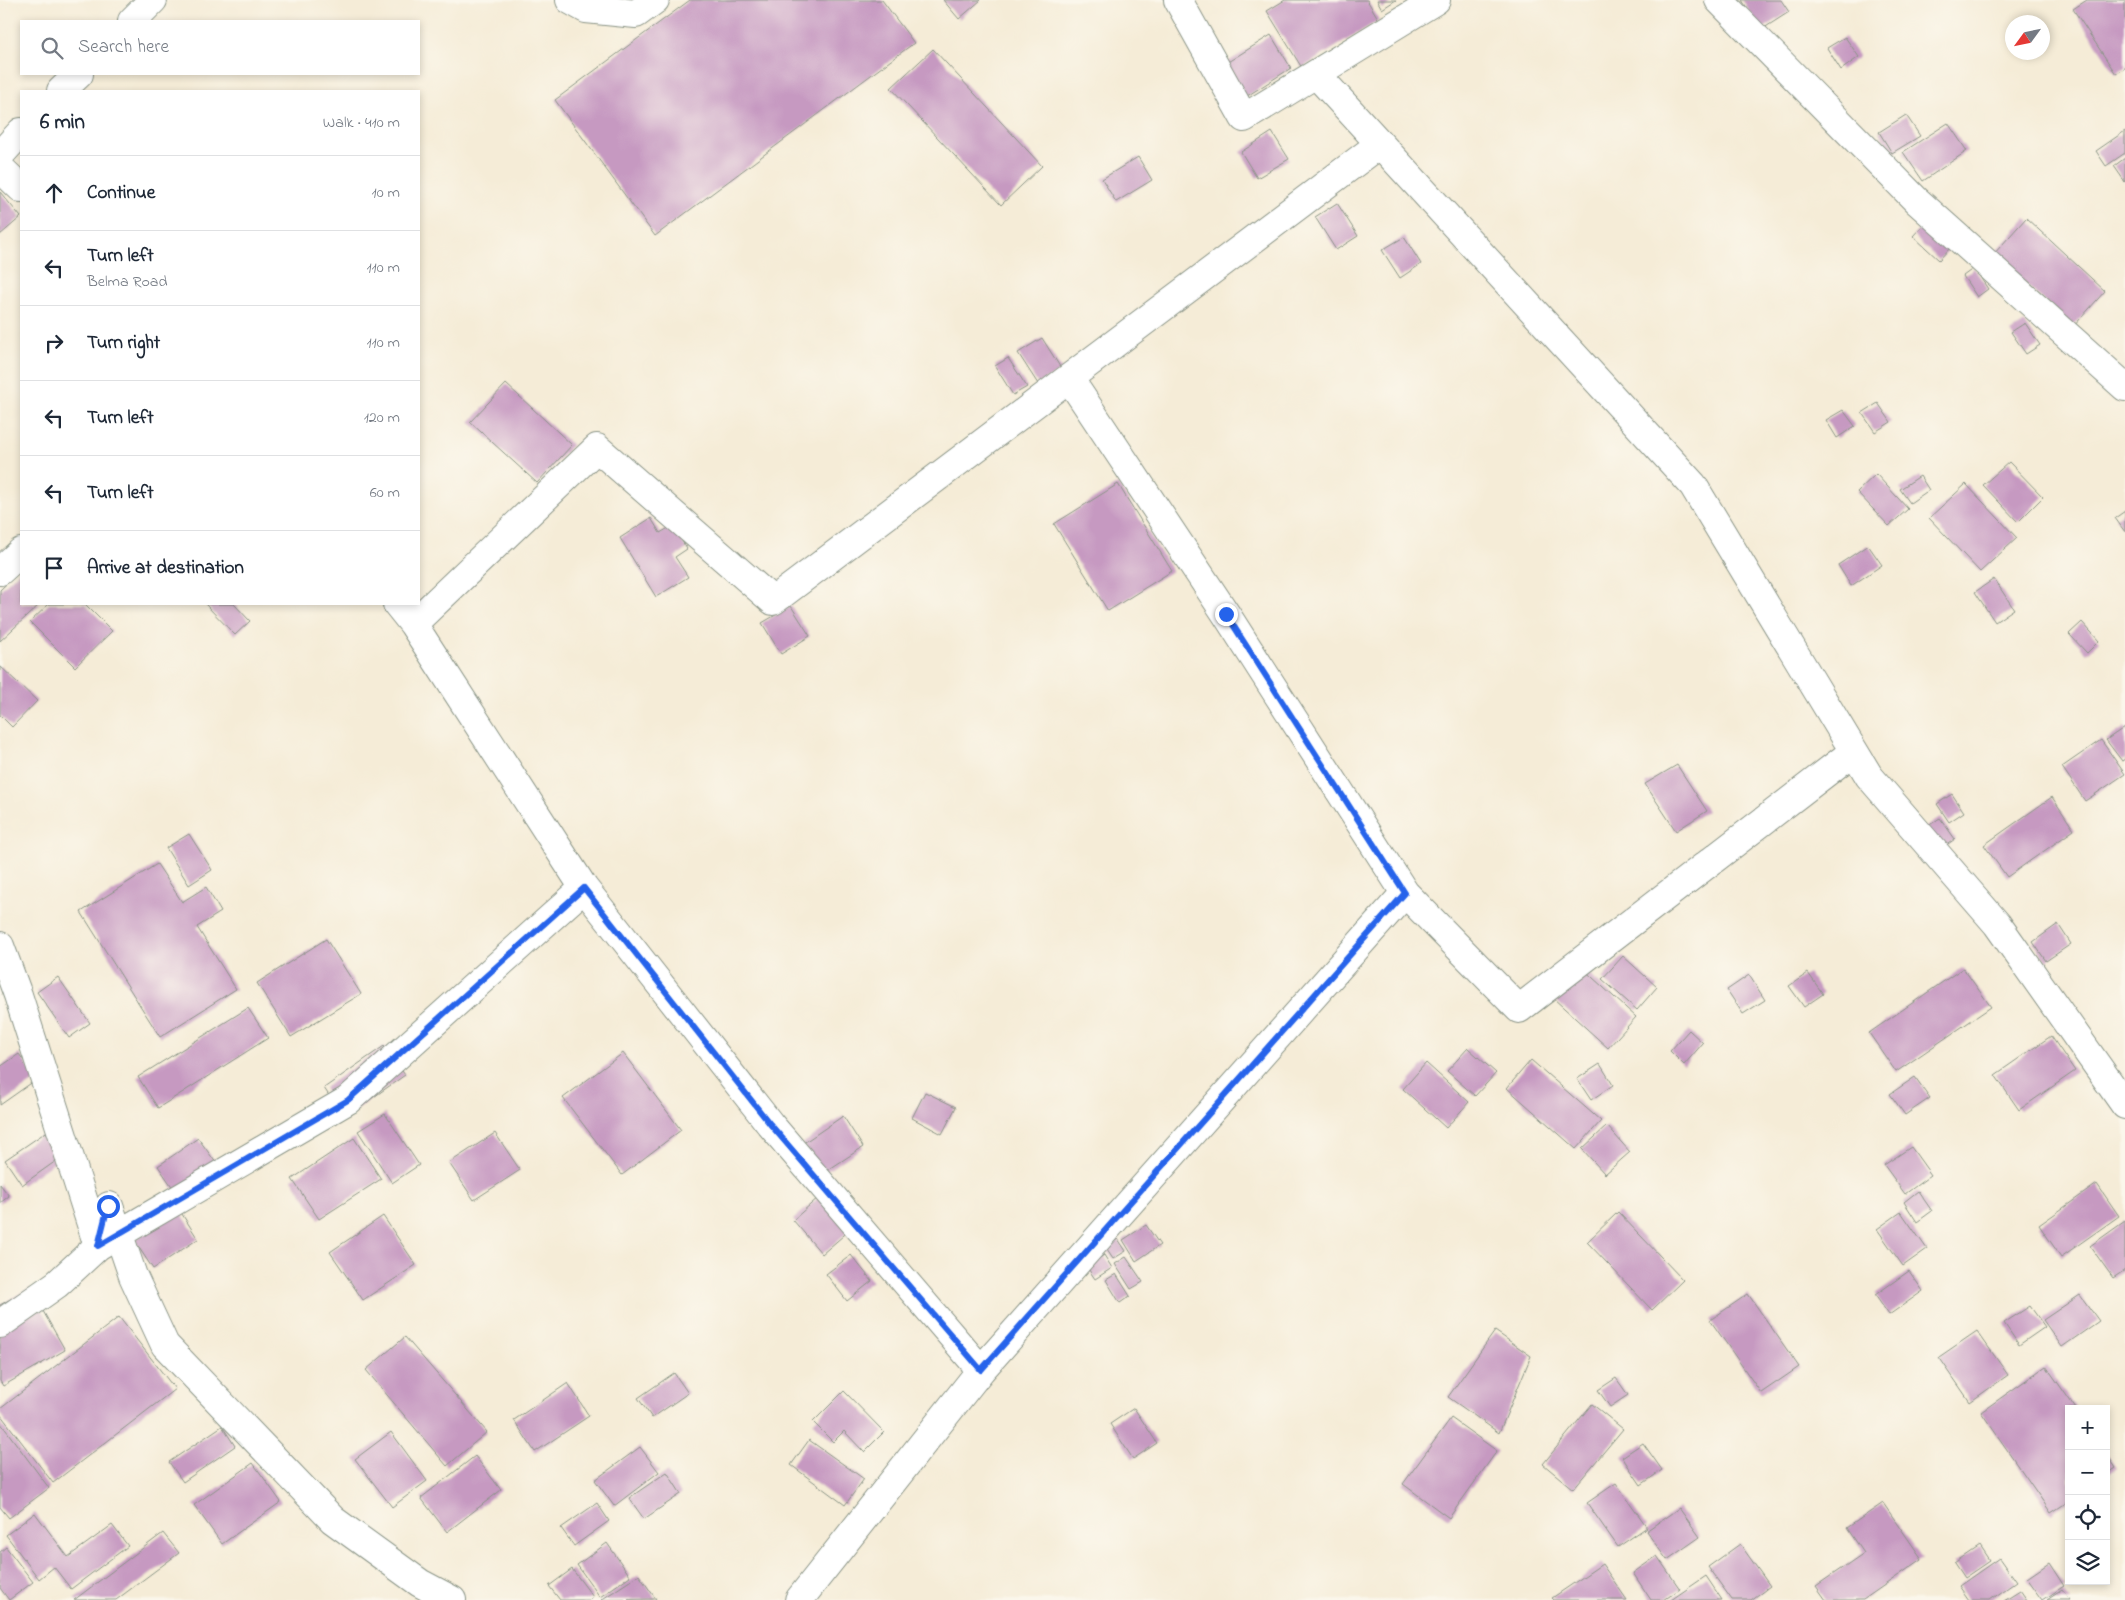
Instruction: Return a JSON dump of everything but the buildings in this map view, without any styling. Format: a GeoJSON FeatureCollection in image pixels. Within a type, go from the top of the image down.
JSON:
{"type":"FeatureCollection","features":[{"type":"Feature","properties":{"kind":"street"},"geometry":{"type":"LineString","coordinates":[[133,20],[153,0]]}},
{"type":"Feature","properties":{"kind":"street"},"geometry":{"type":"LineString","coordinates":[[570,0],[586,9],[636,14],[654,0]]}},
{"type":"Feature","properties":{"kind":"street"},"geometry":{"type":"LineString","coordinates":[[1178,0],[1244,118],[1436,0]]}},
{"type":"Feature","properties":{"kind":"street"},"geometry":{"type":"LineString","coordinates":[[1719,0],[1916,200],[2125,387]]}},
{"type":"Feature","properties":{"kind":"street"},"geometry":{"type":"LineString","coordinates":[[1316,74],[1693,484],[1869,776],[1996,924],[2125,1105]]}},
{"type":"Feature","properties":{"kind":"street"},"geometry":{"type":"LineString","coordinates":[[62,90],[78,75]]}},
{"type":"Feature","properties":{"kind":"street"},"geometry":{"type":"LineString","coordinates":[[0,155],[20,133]]}},
{"type":"Feature","properties":{"kind":"street"},"geometry":{"type":"LineString","coordinates":[[420,601],[597,448],[773,601],[1380,144]]}},
{"type":"Feature","properties":{"kind":"street"},"geometry":{"type":"LineString","coordinates":[[0,168],[20,187]]}},
{"type":"Feature","properties":{"kind":"street"},"geometry":{"type":"LineString","coordinates":[[1069,378],[1226,614],[1405,893],[1519,1010],[1854,752]]}},
{"type":"Feature","properties":{"kind":"street"},"geometry":{"type":"LineString","coordinates":[[0,571],[20,553]]}},
{"type":"Feature","properties":{"kind":"street"},"geometry":{"type":"LineString","coordinates":[[415,605],[405,614],[584,888],[770,1124],[981,1370]]}},
{"type":"Feature","properties":{"kind":"street"},"geometry":{"type":"LineString","coordinates":[[0,1324],[57,1284],[98,1246],[348,1100],[584,888]]}},
{"type":"Feature","properties":{"kind":"street"},"geometry":{"type":"LineString","coordinates":[[799,1600],[981,1370],[1405,893]]}},
{"type":"Feature","properties":{"kind":"street"},"geometry":{"type":"LineString","coordinates":[[0,946],[18,995],[98,1246]]}},
{"type":"Feature","properties":{"kind":"street"},"geometry":{"type":"LineString","coordinates":[[98,1246],[108,1206],[132,1276],[165,1345],[332,1520],[420,1584],[452,1600]]}},
{"type":"Feature","properties":{"kind":"route"},"geometry":{"type":"LineString","coordinates":[[108,1206],[98,1246],[348,1100],[584,888],[770,1124],[981,1370],[1405,893],[1226,614]]}}]}
